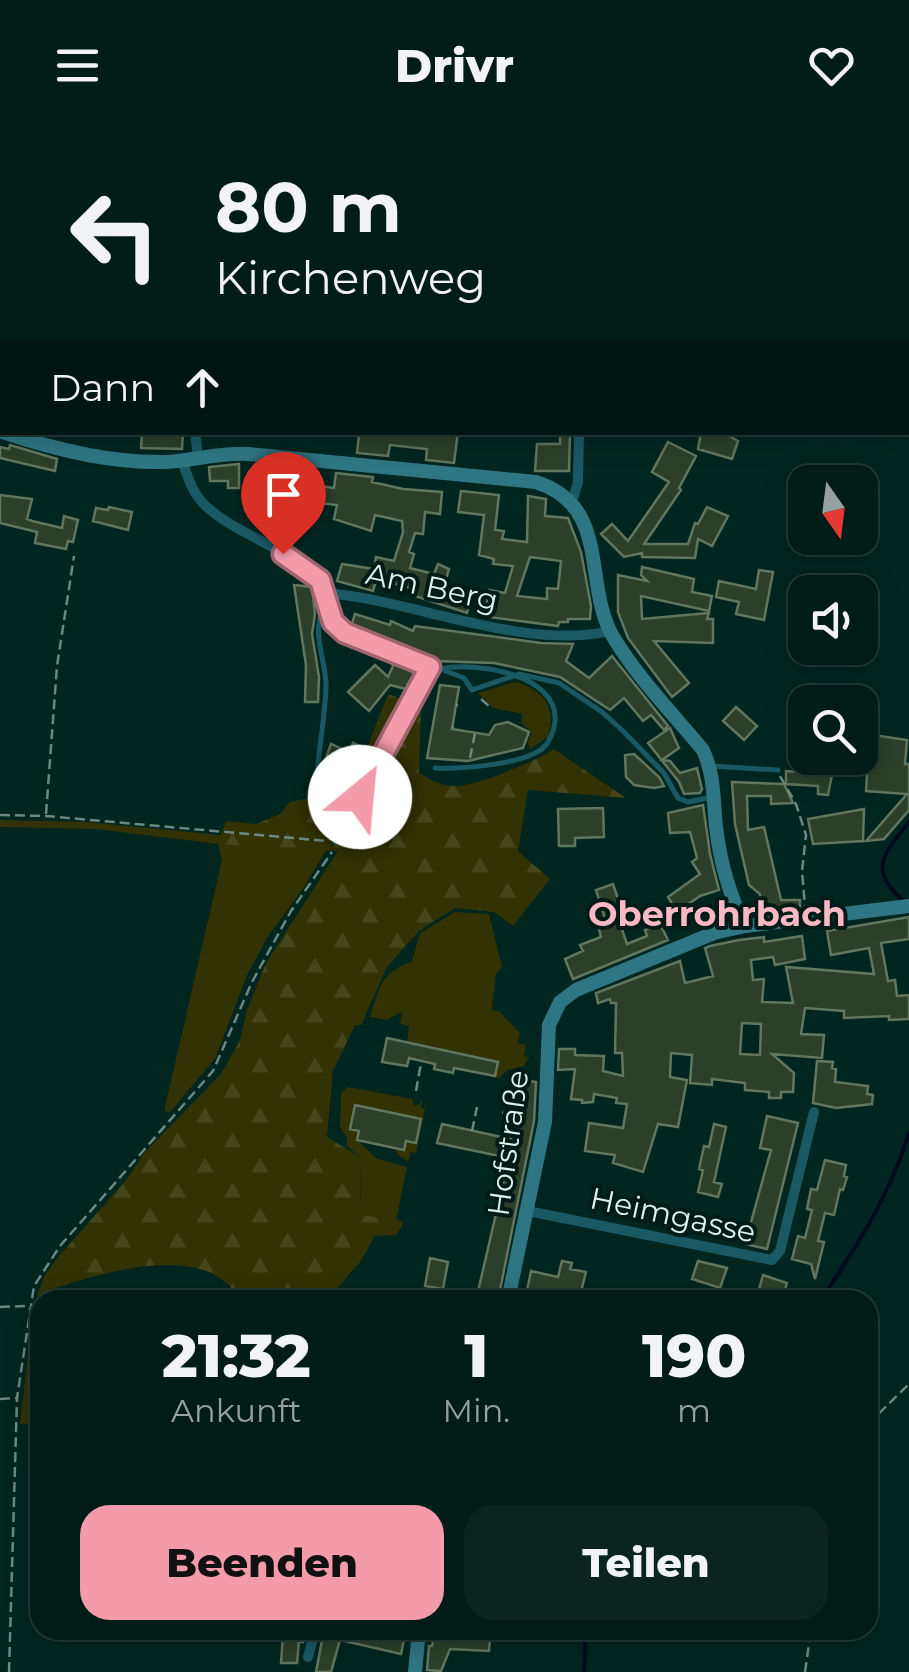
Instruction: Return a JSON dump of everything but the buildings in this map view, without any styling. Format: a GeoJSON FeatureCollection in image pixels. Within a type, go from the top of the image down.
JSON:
{"type":"FeatureCollection","features":[{"type":"Feature","properties":{"kind":"main road"},"geometry":{"type":"LineString","coordinates":[[15,435],[119,459],[182,461],[249,454],[536,482],[572,501],[588,534],[610,631],[703,750],[710,766],[724,866],[745,926]]}},
{"type":"Feature","properties":{"kind":"main road","name":"Hofstraße"},"geometry":{"type":"LineString","coordinates":[[510,1290],[544,1122],[547,1034],[555,1009],[567,995],[701,937],[745,926],[904,906]]}},
{"type":"Feature","properties":{"kind":"main road"},"geometry":{"type":"LineString","coordinates":[[415,1672],[417,1640]]}},
{"type":"Feature","properties":{"kind":"street"},"geometry":{"type":"LineString","coordinates":[[194,435],[198,458]]}},
{"type":"Feature","properties":{"kind":"street"},"geometry":{"type":"LineString","coordinates":[[572,501],[578,482],[579,435]]}},
{"type":"Feature","properties":{"kind":"street","name":"Am Berg"},"geometry":{"type":"LineString","coordinates":[[182,461],[192,487],[208,508],[316,575],[327,598],[547,634],[610,631]]}},
{"type":"Feature","properties":{"kind":"street","name":"Heimgasse"},"geometry":{"type":"LineString","coordinates":[[528,1211],[772,1260],[780,1250],[814,1112]]}},
{"type":"Feature","properties":{"kind":"street"},"geometry":{"type":"LineString","coordinates":[[308,1657],[313,1640]]}},
{"type":"Feature","properties":{"kind":"lane"},"geometry":{"type":"LineString","coordinates":[[327,598],[333,622],[345,633],[464,678],[472,690],[524,674],[559,683],[602,712],[658,766],[682,801],[715,796]]}},
{"type":"Feature","properties":{"kind":"lane"},"geometry":{"type":"LineString","coordinates":[[317,776],[326,686],[318,632],[327,598]]}},
{"type":"Feature","properties":{"kind":"lane"},"geometry":{"type":"LineString","coordinates":[[435,768],[469,770],[534,752],[545,746],[555,719],[550,698],[514,676],[476,666],[438,669]]}},
{"type":"Feature","properties":{"kind":"lane"},"geometry":{"type":"LineString","coordinates":[[335,842],[430,667]]}},
{"type":"Feature","properties":{"kind":"lane"},"geometry":{"type":"LineString","coordinates":[[710,766],[778,770]]}},
{"type":"Feature","properties":{"kind":"path"},"geometry":{"type":"LineString","coordinates":[[46,816],[57,666],[74,556]]}},
{"type":"Feature","properties":{"kind":"path"},"geometry":{"type":"LineString","coordinates":[[472,690],[490,708]]}},
{"type":"Feature","properties":{"kind":"path"},"geometry":{"type":"LineString","coordinates":[[469,770],[475,733]]}},
{"type":"Feature","properties":{"kind":"path"},"geometry":{"type":"LineString","coordinates":[[778,770],[806,834],[803,920]]}},
{"type":"Feature","properties":{"kind":"path"},"geometry":{"type":"LineString","coordinates":[[0,815],[335,842],[331,856],[291,912],[252,982],[212,1071],[47,1262],[33,1290]]}},
{"type":"Feature","properties":{"kind":"path"},"geometry":{"type":"LineString","coordinates":[[416,1090],[422,1063]]}},
{"type":"Feature","properties":{"kind":"path"},"geometry":{"type":"LineString","coordinates":[[472,1131],[477,1107]]}},
{"type":"Feature","properties":{"kind":"path"},"geometry":{"type":"LineString","coordinates":[[502,1112],[514,1111]]}},
{"type":"Feature","properties":{"kind":"path"},"geometry":{"type":"LineString","coordinates":[[0,1307],[30,1308]]}},
{"type":"Feature","properties":{"kind":"path"},"geometry":{"type":"LineString","coordinates":[[9,1672],[17,1398],[30,1314]]}},
{"type":"Feature","properties":{"kind":"path"},"geometry":{"type":"LineString","coordinates":[[878,1414],[909,1384]]}},
{"type":"Feature","properties":{"kind":"path"},"geometry":{"type":"LineString","coordinates":[[0,1399],[17,1398]]}},
{"type":"Feature","properties":{"kind":"path"},"geometry":{"type":"LineString","coordinates":[[805,1672],[810,1640]]}},
{"type":"Feature","properties":{"kind":"green space"},"geometry":{"type":"Polygon","coordinates":[[[515,682],[541,695],[551,717],[548,737],[530,749],[532,732],[521,723],[522,714],[493,708],[478,693],[515,682]]]}},
{"type":"Feature","properties":{"kind":"green space"},"geometry":{"type":"Polygon","coordinates":[[[388,694],[421,706],[419,773],[436,782],[456,786],[478,782],[554,749],[626,798],[528,790],[518,851],[550,879],[513,926],[494,912],[455,908],[419,931],[387,967],[361,1025],[355,1025],[333,1071],[327,1137],[360,1157],[361,1215],[403,1224],[396,1235],[375,1236],[360,1262],[336,1290],[233,1290],[216,1276],[170,1265],[117,1271],[39,1290],[59,1256],[127,1179],[145,1152],[221,1074],[240,1040],[266,963],[338,851],[217,844],[226,821],[256,824],[280,814],[290,802],[334,793],[361,763],[388,694]]]}},
{"type":"Feature","properties":{"kind":"green space"},"geometry":{"type":"Polygon","coordinates":[[[0,820],[86,822],[221,835],[218,843],[327,849],[248,973],[215,1059],[170,1112],[164,1111],[222,860],[218,844],[95,829],[0,827],[0,820]]]}},
{"type":"Feature","properties":{"kind":"green space"},"geometry":{"type":"Polygon","coordinates":[[[455,912],[489,914],[502,967],[496,974],[492,1009],[520,1033],[518,1043],[526,1045],[524,1056],[529,1057],[524,1066],[508,1070],[498,1078],[498,1061],[407,1041],[409,1026],[400,1024],[402,1012],[387,1020],[370,1017],[387,976],[412,961],[420,933],[455,912]]]}},
{"type":"Feature","properties":{"kind":"green space"},"geometry":{"type":"Polygon","coordinates":[[[348,1087],[413,1099],[413,1105],[422,1100],[421,1107],[425,1109],[416,1153],[411,1152],[408,1162],[396,1149],[404,1150],[406,1141],[416,1143],[421,1118],[354,1105],[350,1129],[359,1131],[357,1140],[376,1158],[407,1167],[396,1221],[361,1215],[360,1157],[347,1146],[340,1128],[341,1093],[348,1087]]]}},
{"type":"Feature","properties":{"kind":"green space"},"geometry":{"type":"Polygon","coordinates":[[[30,1339],[30,1424],[20,1424],[30,1339]]]}},
{"type":"Feature","properties":{"kind":"waterway"},"geometry":{"type":"LineString","coordinates":[[905,902],[886,881],[883,862],[909,822]]}},
{"type":"Feature","properties":{"kind":"waterway"},"geometry":{"type":"LineString","coordinates":[[827,1290],[883,1198],[909,1132]]}},
{"type":"Feature","properties":{"kind":"waterway"},"geometry":{"type":"LineString","coordinates":[[584,1672],[586,1640]]}},
{"type":"Feature","properties":{"kind":"district","name":"Oberrohrbach"},"geometry":{"type":"Point","coordinates":[717,913]}},
{"type":"Feature","properties":{"kind":"route"},"geometry":{"type":"LineString","coordinates":[[283,554],[320,580],[333,622],[345,633],[430,667],[360,797]]}}]}
